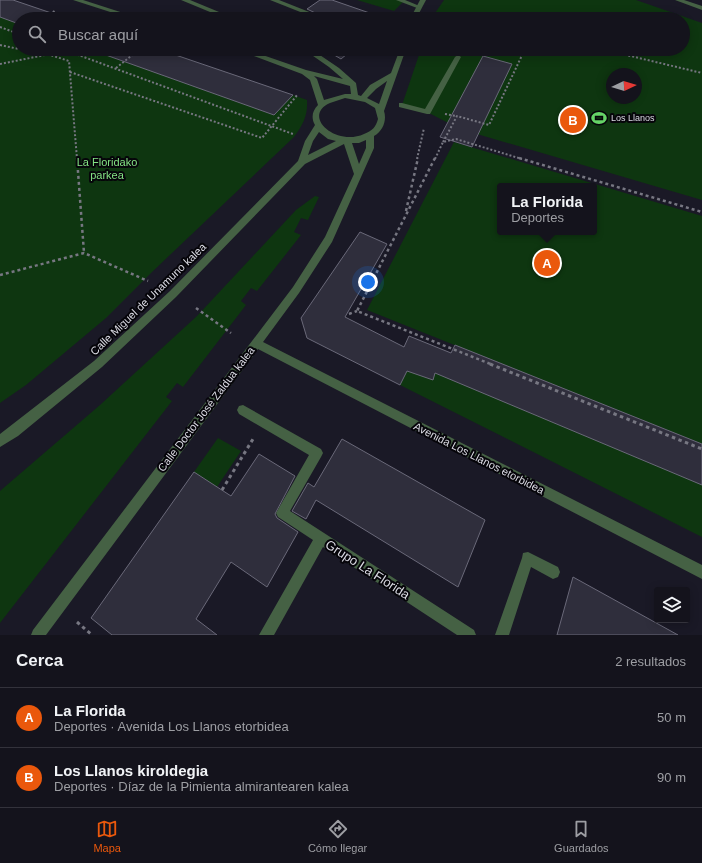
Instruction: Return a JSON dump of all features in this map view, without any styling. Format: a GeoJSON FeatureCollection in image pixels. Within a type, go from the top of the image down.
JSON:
{"type":"FeatureCollection","features":[{"type":"Feature","properties":{"kind":"street"},"geometry":{"type":"LineString","coordinates":[[76,0],[116,12]]}},
{"type":"Feature","properties":{"kind":"street"},"geometry":{"type":"LineString","coordinates":[[184,0],[215,12]]}},
{"type":"Feature","properties":{"kind":"street"},"geometry":{"type":"LineString","coordinates":[[273,0],[305,12]]}},
{"type":"Feature","properties":{"kind":"street"},"geometry":{"type":"LineString","coordinates":[[399,0],[419,7]]}},
{"type":"Feature","properties":{"kind":"street"},"geometry":{"type":"LineString","coordinates":[[416,12],[423,0]]}},
{"type":"Feature","properties":{"kind":"street"},"geometry":{"type":"LineString","coordinates":[[678,0],[702,8]]}},
{"type":"Feature","properties":{"kind":"street"},"geometry":{"type":"LineString","coordinates":[[258,56],[304,72],[328,77],[353,85]]}},
{"type":"Feature","properties":{"kind":"street"},"geometry":{"type":"LineString","coordinates":[[319,56],[341,72],[353,85],[355,97]]}},
{"type":"Feature","properties":{"kind":"street"},"geometry":{"type":"LineString","coordinates":[[380,110],[400,56]]}},
{"type":"Feature","properties":{"kind":"street"},"geometry":{"type":"LineString","coordinates":[[402,105],[427,112],[458,57]]}},
{"type":"Feature","properties":{"kind":"street"},"geometry":{"type":"LineString","coordinates":[[304,72],[313,79],[322,105]]}},
{"type":"Feature","properties":{"kind":"street"},"geometry":{"type":"LineString","coordinates":[[363,98],[373,87],[394,74]]}},
{"type":"Feature","properties":{"kind":"street"},"geometry":{"type":"LineString","coordinates":[[355,97],[363,98],[376,105],[380,110],[382,117],[381,124],[377,130],[361,139],[346,140],[330,136],[318,127],[315,120],[317,112],[322,105],[336,98],[355,97]]}},
{"type":"Feature","properties":{"kind":"street"},"geometry":{"type":"LineString","coordinates":[[302,162],[309,141],[318,127]]}},
{"type":"Feature","properties":{"kind":"street","name":"Calle Doctor José Zaldua kalea"},"geometry":{"type":"LineString","coordinates":[[38,635],[296,290],[329,240],[370,148],[370,135]]}},
{"type":"Feature","properties":{"kind":"street"},"geometry":{"type":"LineString","coordinates":[[302,162],[346,140]]}},
{"type":"Feature","properties":{"kind":"street"},"geometry":{"type":"LineString","coordinates":[[346,140],[358,174]]}},
{"type":"Feature","properties":{"kind":"street","name":"Calle Miguel de Unamuno kalea"},"geometry":{"type":"LineString","coordinates":[[0,441],[14,432],[98,364],[173,294],[302,162]]}},
{"type":"Feature","properties":{"kind":"street","name":"Avenida Los Llanos etorbidea"},"geometry":{"type":"LineString","coordinates":[[256,343],[702,572]]}},
{"type":"Feature","properties":{"kind":"street"},"geometry":{"type":"LineString","coordinates":[[244,410],[317,453],[282,513],[321,538]]}},
{"type":"Feature","properties":{"kind":"street","name":"Grupo La Florida"},"geometry":{"type":"LineString","coordinates":[[266,635],[321,538],[469,635]]}},
{"type":"Feature","properties":{"kind":"street"},"geometry":{"type":"LineString","coordinates":[[502,635],[528,558],[552,572]]}},
{"type":"Feature","properties":{"kind":"path"},"geometry":{"type":"LineString","coordinates":[[0,27],[12,31]]}},
{"type":"Feature","properties":{"kind":"path"},"geometry":{"type":"LineString","coordinates":[[0,45],[12,47]]}},
{"type":"Feature","properties":{"kind":"path"},"geometry":{"type":"LineString","coordinates":[[0,64],[38,56]]}},
{"type":"Feature","properties":{"kind":"path"},"geometry":{"type":"LineString","coordinates":[[53,56],[68,61],[70,72],[84,253]]}},
{"type":"Feature","properties":{"kind":"path"},"geometry":{"type":"LineString","coordinates":[[81,56],[299,136]]}},
{"type":"Feature","properties":{"kind":"path"},"geometry":{"type":"LineString","coordinates":[[115,69],[131,56]]}},
{"type":"Feature","properties":{"kind":"path"},"geometry":{"type":"LineString","coordinates":[[357,311],[457,116],[489,125],[522,56]]}},
{"type":"Feature","properties":{"kind":"path"},"geometry":{"type":"LineString","coordinates":[[630,56],[702,73]]}},
{"type":"Feature","properties":{"kind":"path"},"geometry":{"type":"LineString","coordinates":[[70,72],[262,138],[298,94]]}},
{"type":"Feature","properties":{"kind":"path"},"geometry":{"type":"LineString","coordinates":[[405,216],[427,112]]}},
{"type":"Feature","properties":{"kind":"path"},"geometry":{"type":"LineString","coordinates":[[443,142],[456,139],[702,212]]}},
{"type":"Feature","properties":{"kind":"path"},"geometry":{"type":"LineString","coordinates":[[0,276],[84,253],[148,281]]}},
{"type":"Feature","properties":{"kind":"path"},"geometry":{"type":"LineString","coordinates":[[196,308],[231,333]]}},
{"type":"Feature","properties":{"kind":"path"},"geometry":{"type":"LineString","coordinates":[[349,314],[357,311],[702,449]]}},
{"type":"Feature","properties":{"kind":"path"},"geometry":{"type":"LineString","coordinates":[[222,490],[255,437]]}},
{"type":"Feature","properties":{"kind":"path"},"geometry":{"type":"LineString","coordinates":[[77,622],[92,635]]}},
{"type":"Feature","properties":{"kind":"green space"},"geometry":{"type":"Polygon","coordinates":[[[357,0],[398,0],[403,2],[394,11],[357,0]]]}},
{"type":"Feature","properties":{"kind":"green space","name":"Los Llanos"},"geometry":{"type":"Polygon","coordinates":[[[444,0],[636,0],[670,12],[436,12],[444,0]]]}},
{"type":"Feature","properties":{"kind":"green space","name":"La Floridako parkea"},"geometry":{"type":"Polygon","coordinates":[[[0,17],[12,21],[12,56],[109,56],[274,115],[293,95],[307,100],[307,110],[304,120],[294,137],[152,272],[106,318],[26,385],[0,403],[0,17]]]}},
{"type":"Feature","properties":{"kind":"green space","name":"Los Llanos"},"geometry":{"type":"Polygon","coordinates":[[[690,19],[702,23],[702,200],[460,129],[427,112],[402,105],[419,56],[690,56],[690,19]]]}},
{"type":"Feature","properties":{"kind":"green space"},"geometry":{"type":"Polygon","coordinates":[[[454,142],[591,183],[497,183],[497,235],[597,235],[597,185],[702,216],[702,444],[367,310],[454,142]]]}},
{"type":"Feature","properties":{"kind":"green space"},"geometry":{"type":"Polygon","coordinates":[[[315,196],[319,197],[308,220],[301,218],[294,232],[301,235],[257,291],[251,288],[241,301],[246,305],[183,387],[177,383],[166,397],[172,401],[0,623],[0,491],[100,405],[197,316],[296,210],[315,196]]]}},
{"type":"Feature","properties":{"kind":"green space"},"geometry":{"type":"Polygon","coordinates":[[[421,341],[451,354],[702,485],[702,537],[400,385],[421,341]]]}},
{"type":"Feature","properties":{"kind":"green space"},"geometry":{"type":"Polygon","coordinates":[[[218,438],[241,451],[217,487],[194,472],[218,438]]]}},
{"type":"Feature","properties":{"kind":"building"},"geometry":{"type":"Polygon","coordinates":[[[0,0],[13,0],[48,12],[12,12],[12,21],[0,17],[0,0]]]}},
{"type":"Feature","properties":{"kind":"building"},"geometry":{"type":"Polygon","coordinates":[[[320,0],[332,0],[367,12],[313,12],[307,9],[320,0]]]}},
{"type":"Feature","properties":{"kind":"building"},"geometry":{"type":"Polygon","coordinates":[[[109,56],[179,56],[293,95],[274,115],[109,56]]]}},
{"type":"Feature","properties":{"kind":"building"},"geometry":{"type":"Polygon","coordinates":[[[336,56],[345,56],[341,59],[336,56]]]}},
{"type":"Feature","properties":{"kind":"building"},"geometry":{"type":"Polygon","coordinates":[[[483,56],[512,64],[472,147],[440,137],[483,56]]]}},
{"type":"Feature","properties":{"kind":"building"},"geometry":{"type":"Polygon","coordinates":[[[360,232],[387,244],[345,317],[404,347],[409,336],[451,353],[455,345],[702,444],[702,485],[435,373],[433,380],[407,371],[400,385],[307,338],[301,318],[360,232]]]}},
{"type":"Feature","properties":{"kind":"building"},"geometry":{"type":"Polygon","coordinates":[[[342,439],[485,520],[458,587],[316,500],[306,519],[292,511],[308,483],[314,487],[342,439]]]}},
{"type":"Feature","properties":{"kind":"building"},"geometry":{"type":"Polygon","coordinates":[[[259,454],[295,476],[275,514],[277,518],[298,532],[267,587],[231,562],[196,619],[217,635],[112,635],[91,618],[194,472],[231,496],[259,454]]]}},
{"type":"Feature","properties":{"kind":"building"},"geometry":{"type":"Polygon","coordinates":[[[573,577],[678,635],[557,635],[573,577]]]}},
{"type":"Feature","properties":{"kind":"place","name":"Los Llanos"},"geometry":{"type":"Point","coordinates":[599,118]}},
{"type":"Feature","properties":{"kind":"place","name":"Los Llanos kiroldegia"},"geometry":{"type":"Point","coordinates":[573,120]}},
{"type":"Feature","properties":{"kind":"place","name":"La Florida"},"geometry":{"type":"Point","coordinates":[547,263]}}]}
